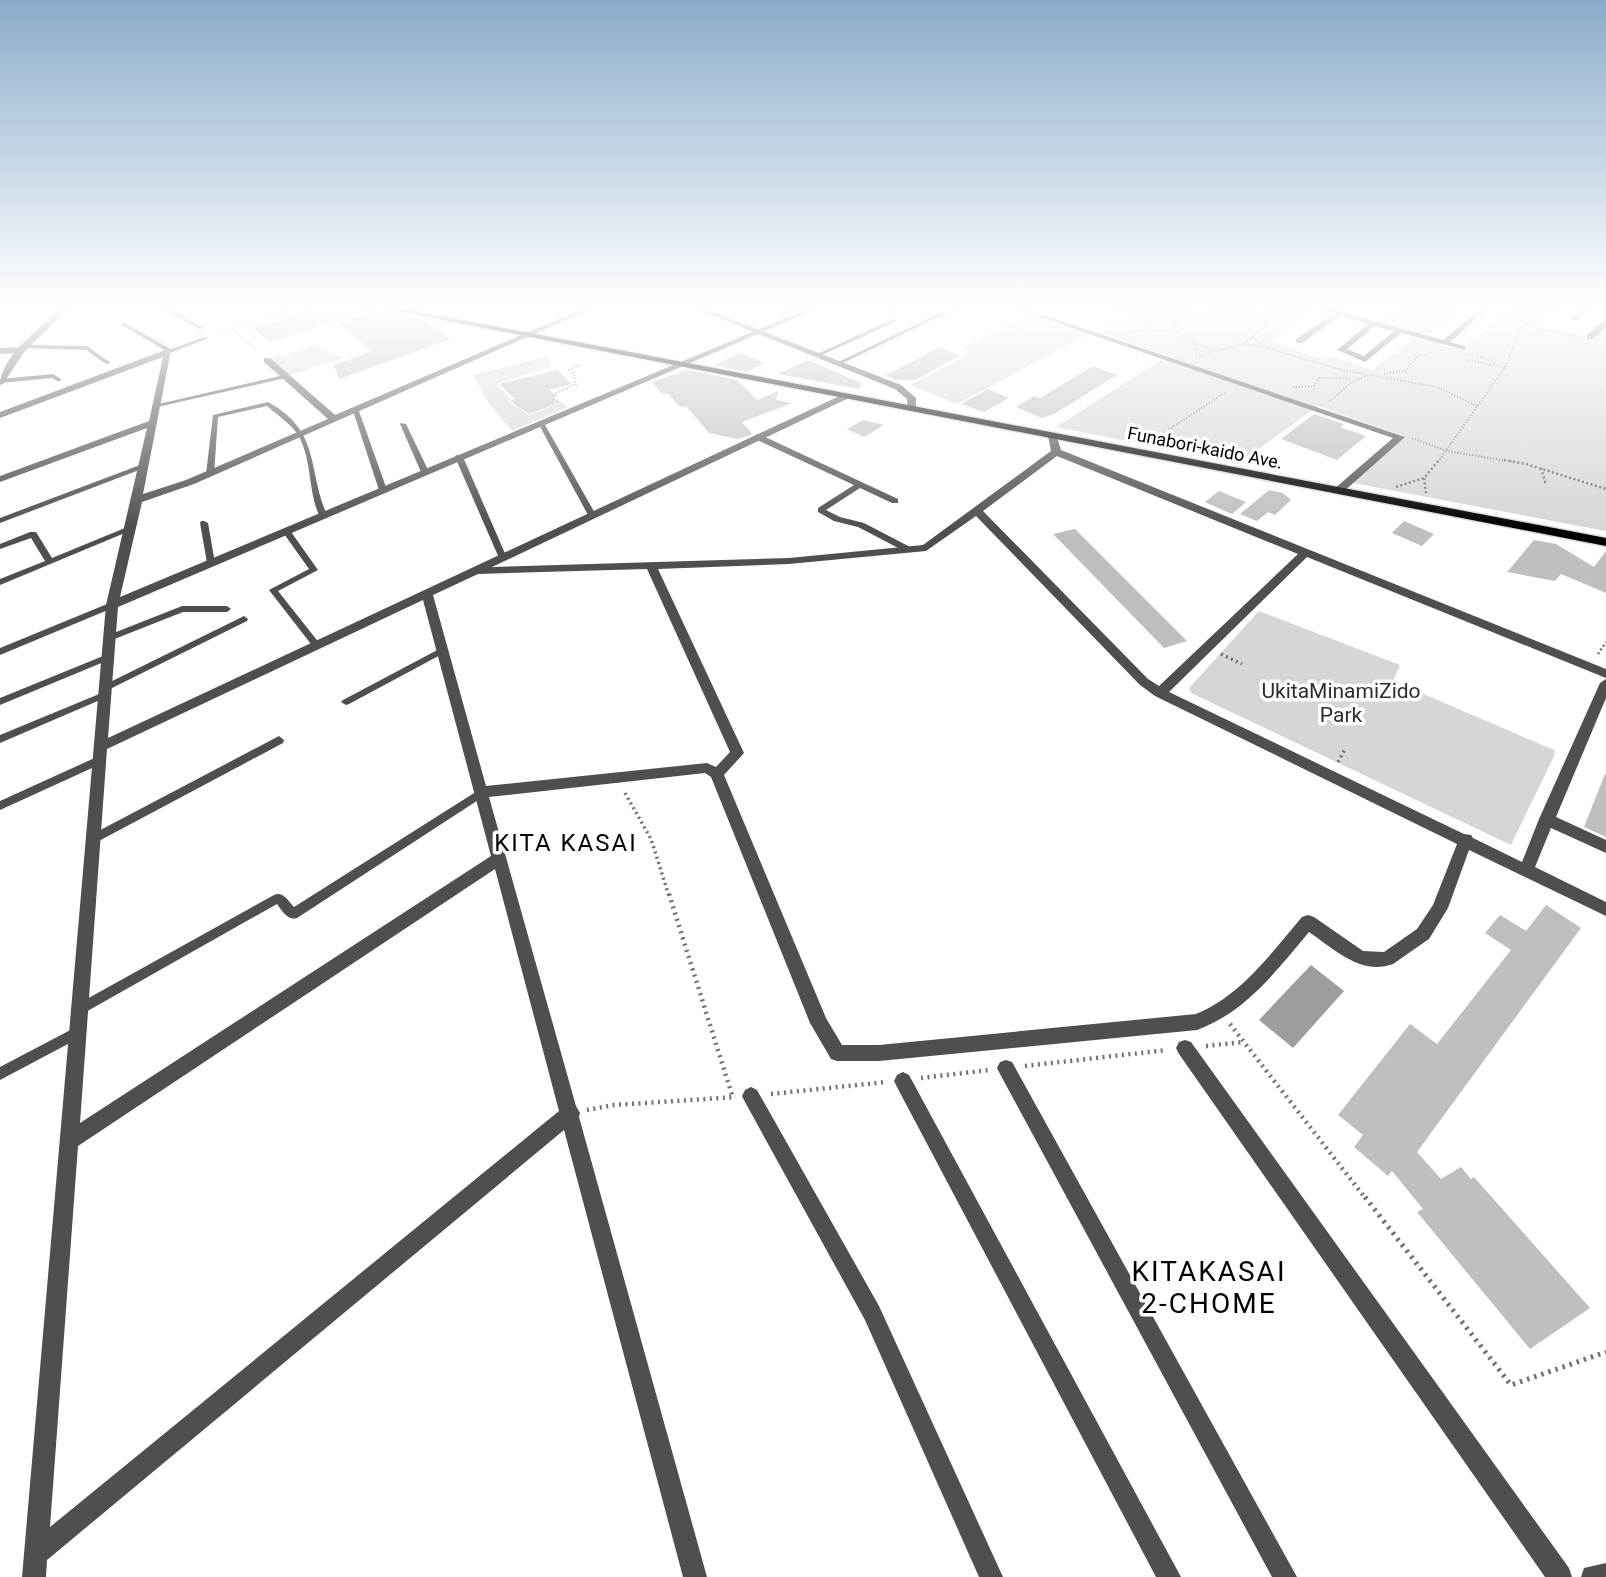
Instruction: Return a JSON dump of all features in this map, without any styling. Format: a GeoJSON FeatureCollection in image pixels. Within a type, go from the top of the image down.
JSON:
{"type":"FeatureCollection","features":[{"type":"Feature","properties":{"kind":"main road","name":"Funabori-kaido Ave."},"geometry":{"type":"LineString","coordinates":[[771,382],[1606,542]]}},
{"type":"Feature","properties":{"kind":"street"},"geometry":{"type":"LineString","coordinates":[[0,415],[89,382]]}},
{"type":"Feature","properties":{"kind":"street"},"geometry":{"type":"LineString","coordinates":[[34,1577],[112,605],[163,382]]}},
{"type":"Feature","properties":{"kind":"street"},"geometry":{"type":"LineString","coordinates":[[290,382],[335,420]]}},
{"type":"Feature","properties":{"kind":"street"},"geometry":{"type":"LineString","coordinates":[[136,500],[210,474],[421,382]]}},
{"type":"Feature","properties":{"kind":"street"},"geometry":{"type":"LineString","coordinates":[[112,605],[639,382]]}},
{"type":"Feature","properties":{"kind":"street"},"geometry":{"type":"LineString","coordinates":[[882,382],[908,393],[913,401],[911,408]]}},
{"type":"Feature","properties":{"kind":"street"},"geometry":{"type":"LineString","coordinates":[[1238,382],[1400,436],[1338,491]]}},
{"type":"Feature","properties":{"kind":"street"},"geometry":{"type":"LineString","coordinates":[[100,754],[317,646],[845,396]]}},
{"type":"Feature","properties":{"kind":"street"},"geometry":{"type":"LineString","coordinates":[[0,479],[152,423]]}},
{"type":"Feature","properties":{"kind":"street"},"geometry":{"type":"LineString","coordinates":[[1053,436],[1056,452]]}},
{"type":"Feature","properties":{"kind":"street"},"geometry":{"type":"LineString","coordinates":[[476,571],[789,561],[926,548],[1056,452]]}},
{"type":"Feature","properties":{"kind":"street"},"geometry":{"type":"LineString","coordinates":[[1056,452],[1606,674]]}},
{"type":"Feature","properties":{"kind":"street"},"geometry":{"type":"LineString","coordinates":[[977,511],[1144,682],[1160,693],[1527,868],[1606,909]]}},
{"type":"Feature","properties":{"kind":"street"},"geometry":{"type":"LineString","coordinates":[[1160,693],[1306,553]]}},
{"type":"Feature","properties":{"kind":"street"},"geometry":{"type":"LineString","coordinates":[[652,567],[737,753],[717,774]]}},
{"type":"Feature","properties":{"kind":"street"},"geometry":{"type":"LineString","coordinates":[[427,594],[571,1113],[695,1577]]}},
{"type":"Feature","properties":{"kind":"street"},"geometry":{"type":"LineString","coordinates":[[1527,868],[1606,683]]}},
{"type":"Feature","properties":{"kind":"street"},"geometry":{"type":"LineString","coordinates":[[482,792],[707,768],[717,774],[819,1023],[837,1053],[879,1053],[1197,1022],[1216,1016],[1237,1000],[1308,922],[1360,958],[1387,959],[1423,934],[1440,908],[1466,839]]}},
{"type":"Feature","properties":{"kind":"street"},"geometry":{"type":"LineString","coordinates":[[1546,819],[1606,847]]}},
{"type":"Feature","properties":{"kind":"street"},"geometry":{"type":"LineString","coordinates":[[69,1141],[500,858]]}},
{"type":"Feature","properties":{"kind":"street"},"geometry":{"type":"LineString","coordinates":[[1185,1048],[1560,1577]]}},
{"type":"Feature","properties":{"kind":"street"},"geometry":{"type":"LineString","coordinates":[[1006,1068],[1285,1577]]}},
{"type":"Feature","properties":{"kind":"street"},"geometry":{"type":"LineString","coordinates":[[903,1081],[1169,1577]]}},
{"type":"Feature","properties":{"kind":"street"},"geometry":{"type":"LineString","coordinates":[[742,1097],[873,1313],[991,1577]]}},
{"type":"Feature","properties":{"kind":"street"},"geometry":{"type":"LineString","coordinates":[[36,1554],[571,1113]]}},
{"type":"Feature","properties":{"kind":"street"},"geometry":{"type":"LineString","coordinates":[[1592,1577],[1606,1575]]}},
{"type":"Feature","properties":{"kind":"lane"},"geometry":{"type":"LineString","coordinates":[[157,405],[264,382]]}},
{"type":"Feature","properties":{"kind":"lane"},"geometry":{"type":"LineString","coordinates":[[210,474],[215,416],[268,404],[301,434],[309,458],[314,496],[323,515]]}},
{"type":"Feature","properties":{"kind":"lane"},"geometry":{"type":"LineString","coordinates":[[356,411],[383,490]]}},
{"type":"Feature","properties":{"kind":"lane"},"geometry":{"type":"LineString","coordinates":[[541,423],[592,515]]}},
{"type":"Feature","properties":{"kind":"lane"},"geometry":{"type":"LineString","coordinates":[[403,424],[425,472]]}},
{"type":"Feature","properties":{"kind":"lane"},"geometry":{"type":"LineString","coordinates":[[758,437],[895,501]]}},
{"type":"Feature","properties":{"kind":"lane"},"geometry":{"type":"LineString","coordinates":[[459,457],[503,558]]}},
{"type":"Feature","properties":{"kind":"lane"},"geometry":{"type":"LineString","coordinates":[[0,520],[143,467]]}},
{"type":"Feature","properties":{"kind":"lane"},"geometry":{"type":"LineString","coordinates":[[859,485],[821,510],[836,519],[861,525],[909,550]]}},
{"type":"Feature","properties":{"kind":"lane"},"geometry":{"type":"LineString","coordinates":[[204,523],[211,563]]}},
{"type":"Feature","properties":{"kind":"lane"},"geometry":{"type":"LineString","coordinates":[[0,582],[128,530]]}},
{"type":"Feature","properties":{"kind":"lane"},"geometry":{"type":"LineString","coordinates":[[286,531],[314,570],[273,590],[317,646]]}},
{"type":"Feature","properties":{"kind":"lane"},"geometry":{"type":"LineString","coordinates":[[0,547],[33,534],[50,562]]}},
{"type":"Feature","properties":{"kind":"lane"},"geometry":{"type":"LineString","coordinates":[[0,652],[112,605]]}},
{"type":"Feature","properties":{"kind":"lane"},"geometry":{"type":"LineString","coordinates":[[109,638],[183,609],[227,610]]}},
{"type":"Feature","properties":{"kind":"lane"},"geometry":{"type":"LineString","coordinates":[[0,739],[105,691],[244,619]]}},
{"type":"Feature","properties":{"kind":"lane"},"geometry":{"type":"LineString","coordinates":[[346,702],[443,650]]}},
{"type":"Feature","properties":{"kind":"lane"},"geometry":{"type":"LineString","coordinates":[[0,702],[108,657]]}},
{"type":"Feature","properties":{"kind":"lane"},"geometry":{"type":"LineString","coordinates":[[93,839],[279,740]]}},
{"type":"Feature","properties":{"kind":"lane"},"geometry":{"type":"LineString","coordinates":[[0,806],[100,754]]}},
{"type":"Feature","properties":{"kind":"lane"},"geometry":{"type":"LineString","coordinates":[[80,1009],[278,898],[293,914],[482,792]]}},
{"type":"Feature","properties":{"kind":"lane"},"geometry":{"type":"LineString","coordinates":[[0,1074],[78,1032]]}},
{"type":"Feature","properties":{"kind":"path"},"geometry":{"type":"LineString","coordinates":[[556,393],[576,384],[575,382]]}},
{"type":"Feature","properties":{"kind":"path"},"geometry":{"type":"LineString","coordinates":[[1286,385],[1308,387],[1318,382]]}},
{"type":"Feature","properties":{"kind":"path"},"geometry":{"type":"LineString","coordinates":[[1323,407],[1349,382]]}},
{"type":"Feature","properties":{"kind":"path"},"geometry":{"type":"LineString","coordinates":[[1406,382],[1437,387],[1479,407]]}},
{"type":"Feature","properties":{"kind":"path"},"geometry":{"type":"LineString","coordinates":[[1391,492],[1391,488],[1424,478],[1447,451],[1496,382]]}},
{"type":"Feature","properties":{"kind":"path"},"geometry":{"type":"LineString","coordinates":[[1146,446],[1236,386]]}},
{"type":"Feature","properties":{"kind":"path"},"geometry":{"type":"LineString","coordinates":[[1408,435],[1447,451],[1541,468],[1606,489]]}},
{"type":"Feature","properties":{"kind":"path"},"geometry":{"type":"LineString","coordinates":[[1541,468],[1546,485]]}},
{"type":"Feature","properties":{"kind":"path"},"geometry":{"type":"LineString","coordinates":[[1424,478],[1426,499]]}},
{"type":"Feature","properties":{"kind":"path"},"geometry":{"type":"LineString","coordinates":[[1219,653],[1242,664]]}},
{"type":"Feature","properties":{"kind":"path"},"geometry":{"type":"LineString","coordinates":[[1335,766],[1345,749]]}},
{"type":"Feature","properties":{"kind":"path"},"geometry":{"type":"LineString","coordinates":[[621,777],[622,786],[651,839],[742,1097]]}},
{"type":"Feature","properties":{"kind":"path"},"geometry":{"type":"LineString","coordinates":[[1220,1011],[1511,1385],[1606,1352]]}},
{"type":"Feature","properties":{"kind":"green space"},"geometry":{"type":"Polygon","coordinates":[[[477,382],[504,382],[496,384],[511,399],[508,401],[529,415],[561,402],[568,407],[512,431],[488,402],[477,382]]]}},
{"type":"Feature","properties":{"kind":"green space"},"geometry":{"type":"Polygon","coordinates":[[[917,382],[999,382],[957,404],[910,385],[917,382]]]}},
{"type":"Feature","properties":{"kind":"green space"},"geometry":{"type":"Polygon","coordinates":[[[1127,382],[1606,382],[1606,531],[1353,483],[1404,436],[1318,406],[1239,463],[1056,427],[1127,382]]]}},
{"type":"Feature","properties":{"kind":"green space","name":"UkitaMinamiZido Park"},"geometry":{"type":"Polygon","coordinates":[[[1259,611],[1400,665],[1393,681],[1554,750],[1555,754],[1511,845],[1191,693],[1189,688],[1259,611]]]}},
{"type":"Feature","properties":{"kind":"shaded area"},"geometry":{"type":"Polygon","coordinates":[[[1311,965],[1344,991],[1293,1048],[1259,1020],[1311,965]]]}},
{"type":"Feature","properties":{"kind":"building"},"geometry":{"type":"Polygon","coordinates":[[[569,382],[571,384],[549,390],[558,396],[554,398],[560,402],[529,414],[510,401],[515,399],[499,384],[569,382]]]}},
{"type":"Feature","properties":{"kind":"building"},"geometry":{"type":"Polygon","coordinates":[[[652,382],[739,382],[757,400],[778,391],[776,400],[792,403],[742,422],[752,434],[738,439],[709,433],[686,406],[681,407],[667,393],[662,394],[652,382]]]}},
{"type":"Feature","properties":{"kind":"building"},"geometry":{"type":"Polygon","coordinates":[[[819,382],[858,382],[861,383],[859,389],[819,382]]]}},
{"type":"Feature","properties":{"kind":"building"},"geometry":{"type":"Polygon","coordinates":[[[1067,382],[1106,382],[1054,414],[1042,418],[1016,407],[1034,396],[1040,398],[1067,382]]]}},
{"type":"Feature","properties":{"kind":"building"},"geometry":{"type":"Polygon","coordinates":[[[988,389],[1009,398],[984,412],[961,404],[988,389]]]}},
{"type":"Feature","properties":{"kind":"building"},"geometry":{"type":"Polygon","coordinates":[[[1314,414],[1344,424],[1340,427],[1366,436],[1337,460],[1281,439],[1314,414]]]}},
{"type":"Feature","properties":{"kind":"building"},"geometry":{"type":"Polygon","coordinates":[[[863,420],[884,425],[864,437],[847,429],[863,420]]]}},
{"type":"Feature","properties":{"kind":"building"},"geometry":{"type":"Polygon","coordinates":[[[1269,490],[1283,493],[1291,500],[1275,515],[1268,512],[1257,521],[1240,514],[1269,490]]]}},
{"type":"Feature","properties":{"kind":"building"},"geometry":{"type":"Polygon","coordinates":[[[1219,491],[1246,502],[1232,514],[1205,502],[1219,491]]]}},
{"type":"Feature","properties":{"kind":"building"},"geometry":{"type":"Polygon","coordinates":[[[1404,521],[1434,534],[1422,546],[1392,533],[1404,521]]]}},
{"type":"Feature","properties":{"kind":"building"},"geometry":{"type":"Polygon","coordinates":[[[1075,529],[1187,641],[1164,648],[1053,534],[1075,529]]]}},
{"type":"Feature","properties":{"kind":"building"},"geometry":{"type":"Polygon","coordinates":[[[1534,540],[1556,544],[1594,567],[1606,551],[1606,593],[1561,574],[1555,581],[1507,572],[1534,540]]]}},
{"type":"Feature","properties":{"kind":"building"},"geometry":{"type":"Polygon","coordinates":[[[1606,774],[1606,837],[1584,827],[1606,774]]]}},
{"type":"Feature","properties":{"kind":"building"},"geometry":{"type":"Polygon","coordinates":[[[1546,905],[1581,928],[1417,1152],[1441,1179],[1461,1167],[1471,1179],[1474,1177],[1590,1308],[1530,1349],[1417,1212],[1423,1209],[1392,1171],[1388,1176],[1354,1147],[1363,1135],[1338,1115],[1410,1024],[1437,1044],[1511,950],[1485,933],[1500,915],[1526,931],[1546,905]]]}},
{"type":"Feature","properties":{"kind":"district","name":"KITA KASAI"},"geometry":{"type":"Point","coordinates":[566,843]}},
{"type":"Feature","properties":{"kind":"district","name":"KITAKASAI 2-CHOME"},"geometry":{"type":"Point","coordinates":[1209,1287]}}]}
